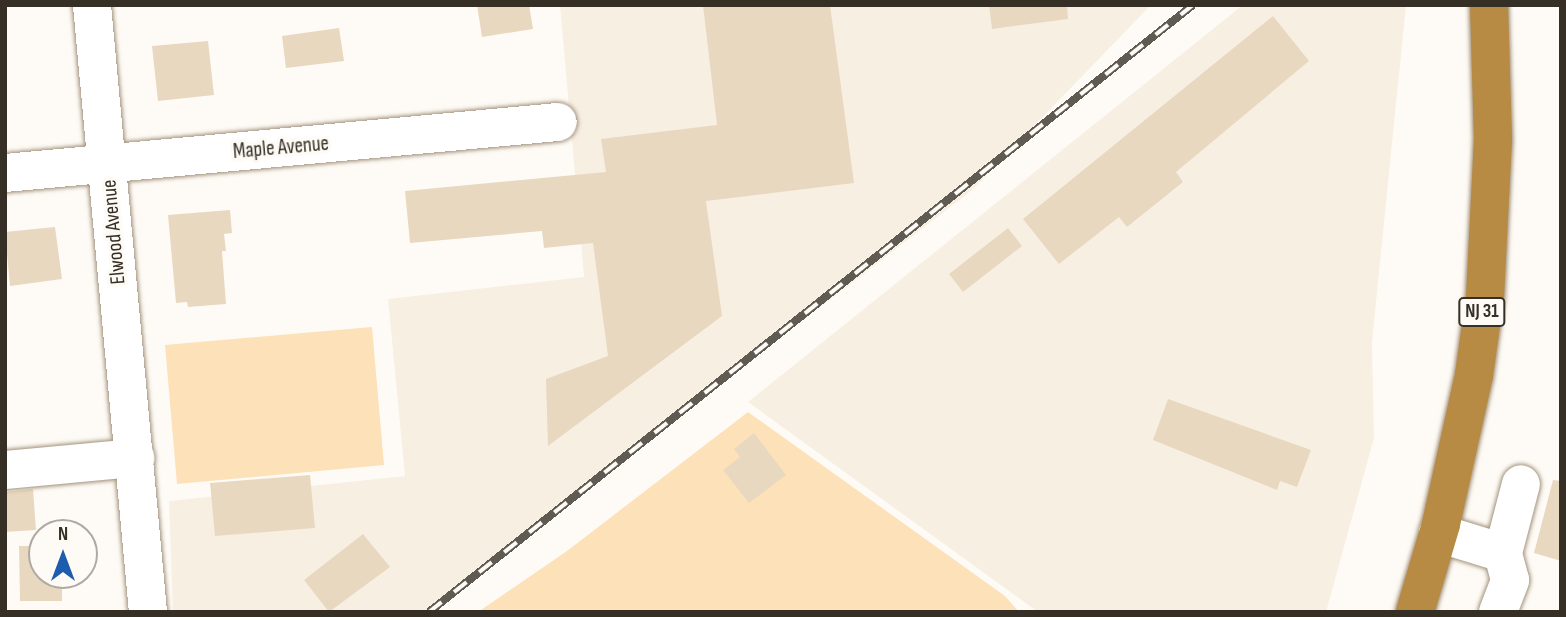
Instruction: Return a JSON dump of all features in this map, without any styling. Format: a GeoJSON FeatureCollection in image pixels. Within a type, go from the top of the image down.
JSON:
{"type":"FeatureCollection","features":[{"type":"Feature","properties":{"kind":"highway","name":"NJ 31"},"geometry":{"type":"LineString","coordinates":[[1415,612],[1438,533],[1474,374],[1485,297],[1493,140],[1489,5]]}},
{"type":"Feature","properties":{"kind":"street","name":"Elwood Avenue"},"geometry":{"type":"LineString","coordinates":[[92,5],[148,612]]}},
{"type":"Feature","properties":{"kind":"street","name":"Maple Avenue"},"geometry":{"type":"LineString","coordinates":[[5,173],[558,122]]}},
{"type":"Feature","properties":{"kind":"street"},"geometry":{"type":"LineString","coordinates":[[5,470],[135,458]]}},
{"type":"Feature","properties":{"kind":"street"},"geometry":{"type":"LineString","coordinates":[[1498,612],[1510,580],[1503,553],[1521,484]]}},
{"type":"Feature","properties":{"kind":"street"},"geometry":{"type":"LineString","coordinates":[[1438,533],[1503,553]]}},
{"type":"Feature","properties":{"kind":"shaded area"},"geometry":{"type":"Polygon","coordinates":[[[560,5],[1151,5],[971,191],[424,612],[173,612],[169,501],[405,476],[388,299],[584,277],[560,5]]]}},
{"type":"Feature","properties":{"kind":"shaded area"},"geometry":{"type":"Polygon","coordinates":[[[1243,5],[1406,5],[1372,342],[1374,438],[1326,612],[1038,612],[748,402],[1243,5]]]}},
{"type":"Feature","properties":{"kind":"shaded area"},"geometry":{"type":"Polygon","coordinates":[[[372,327],[384,465],[177,484],[165,345],[372,327]]]}},
{"type":"Feature","properties":{"kind":"shaded area"},"geometry":{"type":"Polygon","coordinates":[[[748,412],[1005,596],[1019,612],[478,612],[567,551],[748,412]]]}},
{"type":"Feature","properties":{"kind":"building"},"geometry":{"type":"Polygon","coordinates":[[[477,5],[529,5],[533,29],[482,37],[477,5]]]}},
{"type":"Feature","properties":{"kind":"building"},"geometry":{"type":"Polygon","coordinates":[[[703,5],[830,5],[854,183],[706,201],[722,316],[548,446],[546,379],[608,356],[593,243],[544,248],[542,231],[410,243],[405,191],[606,172],[601,139],[717,125],[703,5]]]}},
{"type":"Feature","properties":{"kind":"building"},"geometry":{"type":"Polygon","coordinates":[[[989,5],[1067,5],[1068,19],[992,29],[989,5]]]}},
{"type":"Feature","properties":{"kind":"building"},"geometry":{"type":"Polygon","coordinates":[[[1273,16],[1309,61],[1176,172],[1183,182],[1127,227],[1119,217],[1059,264],[1023,219],[1273,16]]]}},
{"type":"Feature","properties":{"kind":"building"},"geometry":{"type":"Polygon","coordinates":[[[339,28],[344,61],[286,68],[282,36],[339,28]]]}},
{"type":"Feature","properties":{"kind":"building"},"geometry":{"type":"Polygon","coordinates":[[[208,41],[214,95],[158,101],[152,46],[208,41]]]}},
{"type":"Feature","properties":{"kind":"building"},"geometry":{"type":"Polygon","coordinates":[[[230,210],[232,233],[224,234],[226,251],[222,251],[226,304],[188,307],[187,302],[176,303],[168,215],[230,210]]]}},
{"type":"Feature","properties":{"kind":"building"},"geometry":{"type":"Polygon","coordinates":[[[55,227],[62,279],[10,286],[5,232],[55,227]]]}},
{"type":"Feature","properties":{"kind":"building"},"geometry":{"type":"Polygon","coordinates":[[[1008,228],[1022,246],[963,292],[949,274],[1008,228]]]}},
{"type":"Feature","properties":{"kind":"building"},"geometry":{"type":"Polygon","coordinates":[[[1168,399],[1311,450],[1297,487],[1280,481],[1277,490],[1153,440],[1168,399]]]}},
{"type":"Feature","properties":{"kind":"building"},"geometry":{"type":"Polygon","coordinates":[[[754,433],[786,475],[749,503],[723,470],[740,457],[734,449],[754,433]]]}},
{"type":"Feature","properties":{"kind":"building"},"geometry":{"type":"Polygon","coordinates":[[[310,475],[315,528],[215,536],[210,483],[310,475]]]}},
{"type":"Feature","properties":{"kind":"building"},"geometry":{"type":"Polygon","coordinates":[[[1553,480],[1561,481],[1561,561],[1534,553],[1553,480]]]}},
{"type":"Feature","properties":{"kind":"building"},"geometry":{"type":"Polygon","coordinates":[[[33,489],[35,519],[28,519],[28,531],[5,532],[5,492],[33,489]]]}},
{"type":"Feature","properties":{"kind":"building"},"geometry":{"type":"Polygon","coordinates":[[[363,534],[390,567],[329,612],[304,580],[363,534]]]}},
{"type":"Feature","properties":{"kind":"building"},"geometry":{"type":"Polygon","coordinates":[[[19,546],[28,546],[28,589],[62,589],[62,601],[20,601],[19,546]]]}},
{"type":"Feature","properties":{"kind":"railway"},"geometry":{"type":"LineString","coordinates":[[429,612],[1193,5]]}}]}
